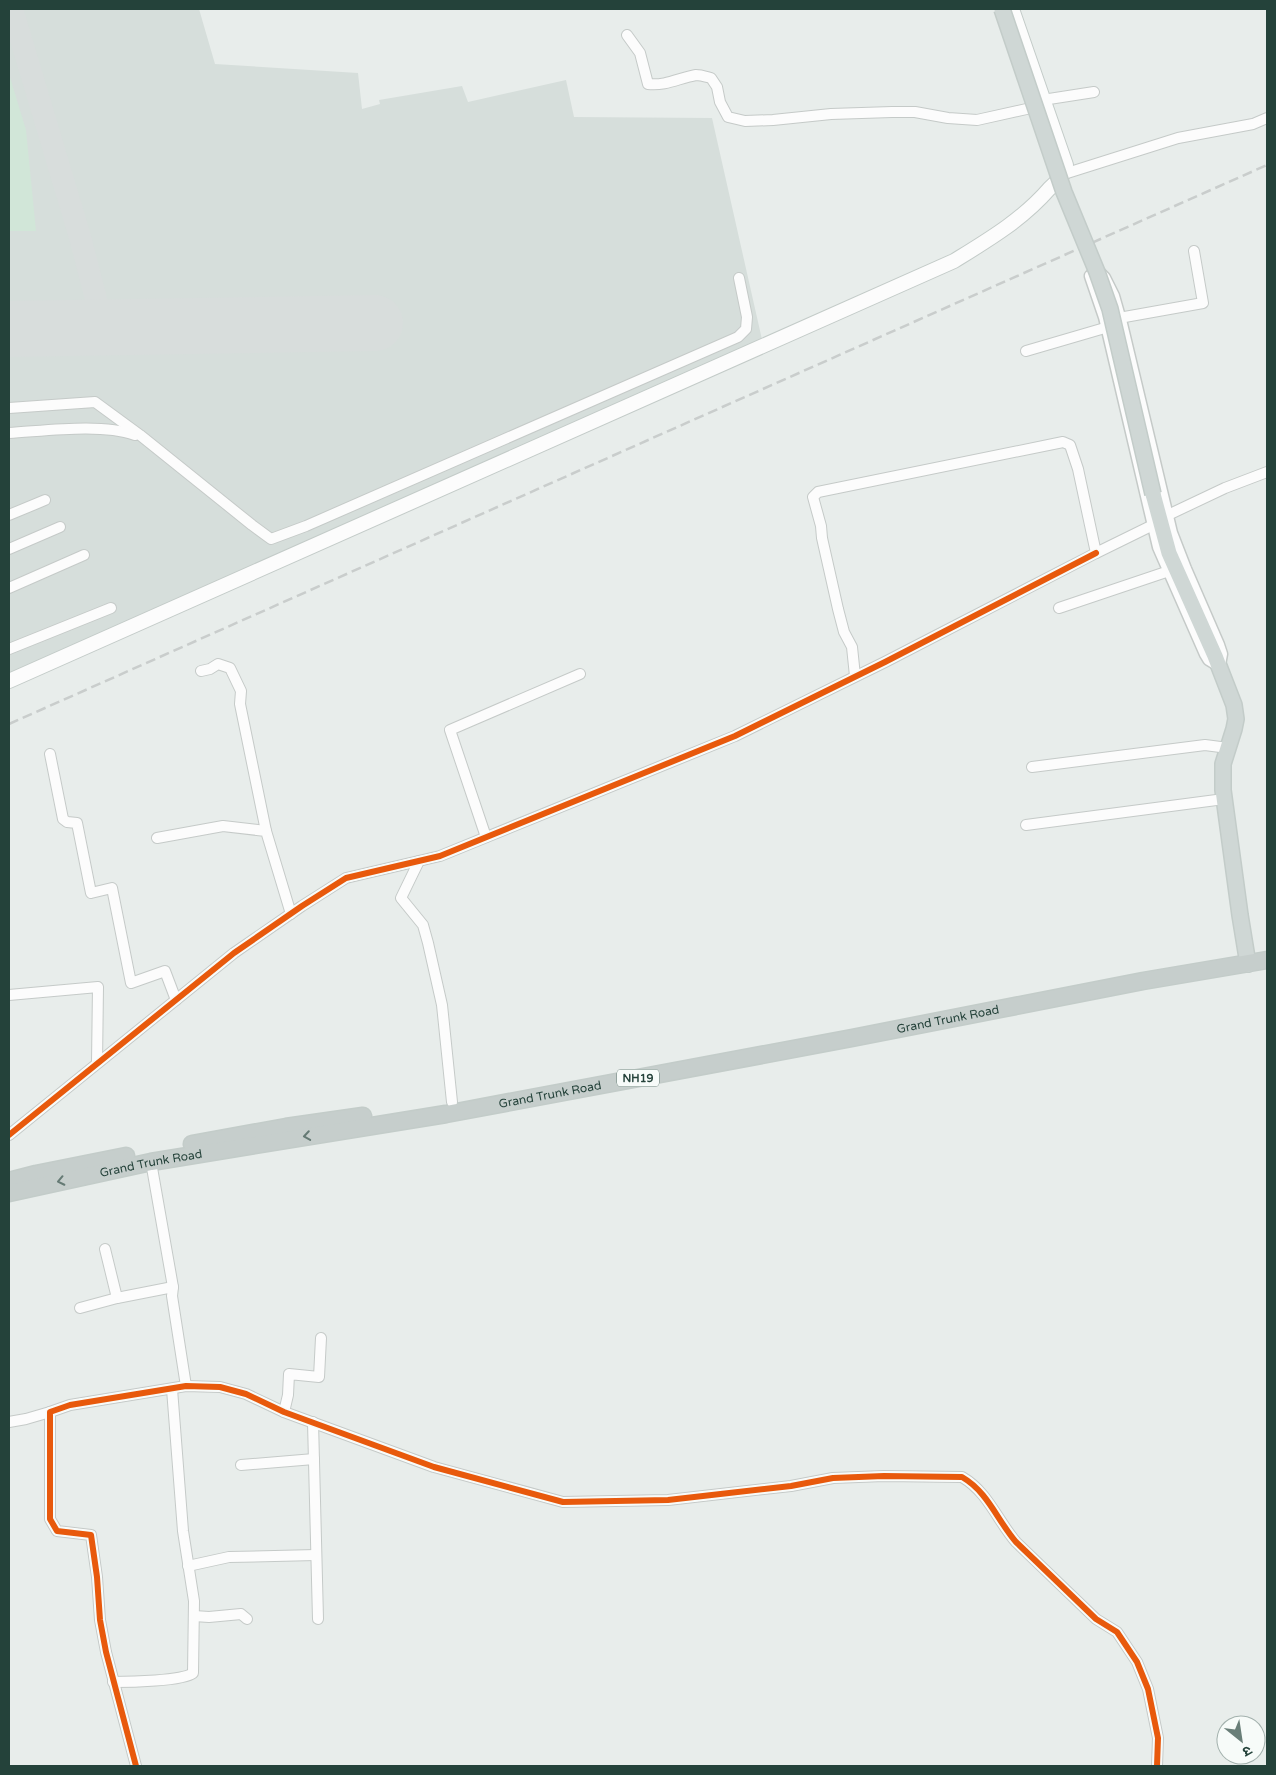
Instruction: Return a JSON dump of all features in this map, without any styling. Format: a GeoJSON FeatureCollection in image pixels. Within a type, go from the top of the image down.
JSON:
{"type":"FeatureCollection","features":[{"type":"Feature","properties":{"kind":"highway","name":"Grand Trunk Road"},"geometry":{"type":"LineString","coordinates":[[9,1193],[152,1162],[446,1114],[852,1038],[1143,981],[1248,959],[1267,952]]}},
{"type":"Feature","properties":{"kind":"highway","name":"Grand Trunk Road"},"geometry":{"type":"LineString","coordinates":[[9,1180],[286,1127],[452,1102],[1120,976],[1248,959],[1267,960]]}},
{"type":"Feature","properties":{"kind":"main road"},"geometry":{"type":"LineString","coordinates":[[996,9],[1031,108],[1050,169],[1051,188]]}},
{"type":"Feature","properties":{"kind":"main road"},"geometry":{"type":"LineString","coordinates":[[1002,9],[1064,192],[1110,309],[1153,494],[1169,553],[1219,665],[1234,705],[1236,719],[1223,764],[1224,799],[1240,916],[1248,959]]}},
{"type":"Feature","properties":{"kind":"main road"},"geometry":{"type":"LineString","coordinates":[[9,681],[954,261],[1006,229],[1040,200],[1064,174],[1066,165],[1012,9]]}},
{"type":"Feature","properties":{"kind":"street"},"geometry":{"type":"LineString","coordinates":[[627,35],[640,53],[648,84],[657,85],[697,75],[711,78],[717,87],[720,102],[728,117],[744,121],[797,119],[832,114],[892,112],[915,112],[948,118],[977,120],[1031,108],[1049,99],[1094,92]]}},
{"type":"Feature","properties":{"kind":"street"},"geometry":{"type":"LineString","coordinates":[[1064,174],[1178,138],[1252,124],[1267,118]]}},
{"type":"Feature","properties":{"kind":"street"},"geometry":{"type":"LineString","coordinates":[[1026,351],[1108,328],[1120,321],[1204,304],[1194,250]]}},
{"type":"Feature","properties":{"kind":"street"},"geometry":{"type":"LineString","coordinates":[[1098,272],[1113,296],[1171,533],[1218,645],[1221,654],[1219,665],[1209,659],[1206,654],[1159,547],[1108,328],[1091,276],[1098,272]]}},
{"type":"Feature","properties":{"kind":"street"},"geometry":{"type":"LineString","coordinates":[[9,408],[95,402],[271,539],[306,526],[738,337],[746,329],[747,317],[740,278]]}},
{"type":"Feature","properties":{"kind":"street"},"geometry":{"type":"LineString","coordinates":[[9,433],[86,430],[123,431],[143,438]]}},
{"type":"Feature","properties":{"kind":"street"},"geometry":{"type":"LineString","coordinates":[[855,676],[852,647],[844,632],[840,617],[813,497],[818,492],[1063,442],[1070,445],[1078,469],[1096,553]]}},
{"type":"Feature","properties":{"kind":"street"},"geometry":{"type":"LineString","coordinates":[[1168,515],[1225,488],[1267,472]]}},
{"type":"Feature","properties":{"kind":"street"},"geometry":{"type":"LineString","coordinates":[[9,515],[45,500]]}},
{"type":"Feature","properties":{"kind":"street"},"geometry":{"type":"LineString","coordinates":[[9,1135],[234,953],[346,878],[440,856],[735,736],[1153,525]]}},
{"type":"Feature","properties":{"kind":"street"},"geometry":{"type":"LineString","coordinates":[[9,549],[60,527]]}},
{"type":"Feature","properties":{"kind":"street"},"geometry":{"type":"LineString","coordinates":[[9,588],[84,555]]}},
{"type":"Feature","properties":{"kind":"street"},"geometry":{"type":"LineString","coordinates":[[1059,608],[1169,571]]}},
{"type":"Feature","properties":{"kind":"street"},"geometry":{"type":"LineString","coordinates":[[9,649],[112,608]]}},
{"type":"Feature","properties":{"kind":"street"},"geometry":{"type":"LineString","coordinates":[[200,671],[210,669],[218,664],[230,668],[241,692],[240,704],[266,831],[291,914]]}},
{"type":"Feature","properties":{"kind":"street"},"geometry":{"type":"LineString","coordinates":[[486,837],[450,730],[580,674]]}},
{"type":"Feature","properties":{"kind":"street"},"geometry":{"type":"LineString","coordinates":[[1032,767],[1205,745],[1228,748]]}},
{"type":"Feature","properties":{"kind":"street"},"geometry":{"type":"LineString","coordinates":[[50,754],[62,819],[67,822],[77,823],[91,893],[112,888],[131,983],[165,971],[176,1000]]}},
{"type":"Feature","properties":{"kind":"street"},"geometry":{"type":"LineString","coordinates":[[1026,825],[1224,799]]}},
{"type":"Feature","properties":{"kind":"street"},"geometry":{"type":"LineString","coordinates":[[157,838],[223,826],[266,831]]}},
{"type":"Feature","properties":{"kind":"street"},"geometry":{"type":"LineString","coordinates":[[419,861],[401,898],[423,925],[428,943],[442,1004],[452,1102]]}},
{"type":"Feature","properties":{"kind":"street"},"geometry":{"type":"LineString","coordinates":[[9,995],[98,988],[97,1063]]}},
{"type":"Feature","properties":{"kind":"street"},"geometry":{"type":"LineString","coordinates":[[152,1162],[173,1286],[172,1296],[186,1386]]}},
{"type":"Feature","properties":{"kind":"street"},"geometry":{"type":"LineString","coordinates":[[105,1248],[117,1298]]}},
{"type":"Feature","properties":{"kind":"street"},"geometry":{"type":"LineString","coordinates":[[80,1308],[173,1286]]}},
{"type":"Feature","properties":{"kind":"street"},"geometry":{"type":"LineString","coordinates":[[284,1412],[288,1396],[289,1374],[319,1377],[321,1338]]}},
{"type":"Feature","properties":{"kind":"street"},"geometry":{"type":"LineString","coordinates":[[9,1422],[26,1419],[70,1405],[186,1386],[220,1387],[246,1394],[284,1412],[434,1467],[563,1502],[668,1500],[791,1486],[832,1478],[884,1476],[962,1477],[981,1490],[1007,1532],[1016,1542],[1096,1619],[1117,1632],[1137,1662],[1148,1689],[1158,1738],[1157,1766]]}},
{"type":"Feature","properties":{"kind":"street"},"geometry":{"type":"LineString","coordinates":[[114,1682],[142,1681],[190,1675],[193,1673],[194,1601],[183,1531],[172,1389]]}},
{"type":"Feature","properties":{"kind":"street"},"geometry":{"type":"LineString","coordinates":[[50,1412],[50,1519],[57,1531],[91,1536],[97,1577],[100,1620],[136,1766]]}},
{"type":"Feature","properties":{"kind":"street"},"geometry":{"type":"LineString","coordinates":[[313,1422],[318,1619]]}},
{"type":"Feature","properties":{"kind":"street"},"geometry":{"type":"LineString","coordinates":[[241,1465],[314,1459]]}},
{"type":"Feature","properties":{"kind":"street"},"geometry":{"type":"LineString","coordinates":[[188,1566],[229,1558],[316,1555]]}},
{"type":"Feature","properties":{"kind":"street"},"geometry":{"type":"LineString","coordinates":[[194,1616],[209,1617],[241,1614],[247,1618]]}},
{"type":"Feature","properties":{"kind":"shaded area"},"geometry":{"type":"Polygon","coordinates":[[[9,9],[199,9],[215,64],[358,73],[362,109],[380,104],[379,100],[462,86],[468,102],[566,80],[574,117],[712,118],[763,344],[9,677],[9,9]]]}},
{"type":"Feature","properties":{"kind":"green space"},"geometry":{"type":"Polygon","coordinates":[[[9,74],[26,130],[36,231],[9,231],[9,74]]]}},
{"type":"Feature","properties":{"kind":"taxiway"},"geometry":{"type":"LineString","coordinates":[[12,9],[80,237],[96,299],[96,327]]}},
{"type":"Feature","properties":{"kind":"runway"},"geometry":{"type":"LineString","coordinates":[[9,329],[375,323]]}},
{"type":"Feature","properties":{"kind":"railway"},"geometry":{"type":"LineString","coordinates":[[9,724],[1267,165]]}},
{"type":"Feature","properties":{"kind":"cycle path"},"geometry":{"type":"LineString","coordinates":[[9,1135],[234,953],[346,878],[440,856],[735,736],[885,662],[1096,553]]}},
{"type":"Feature","properties":{"kind":"cycle path"},"geometry":{"type":"LineString","coordinates":[[136,1766],[106,1652],[100,1620],[97,1577],[91,1535],[57,1531],[50,1519],[50,1412],[70,1405],[186,1386],[220,1387],[246,1394],[284,1412],[434,1467],[563,1502],[668,1500],[791,1486],[833,1478],[884,1476],[962,1477],[986,1498],[1016,1542],[1096,1619],[1117,1632],[1137,1662],[1148,1689],[1158,1738],[1157,1766]]}}]}
